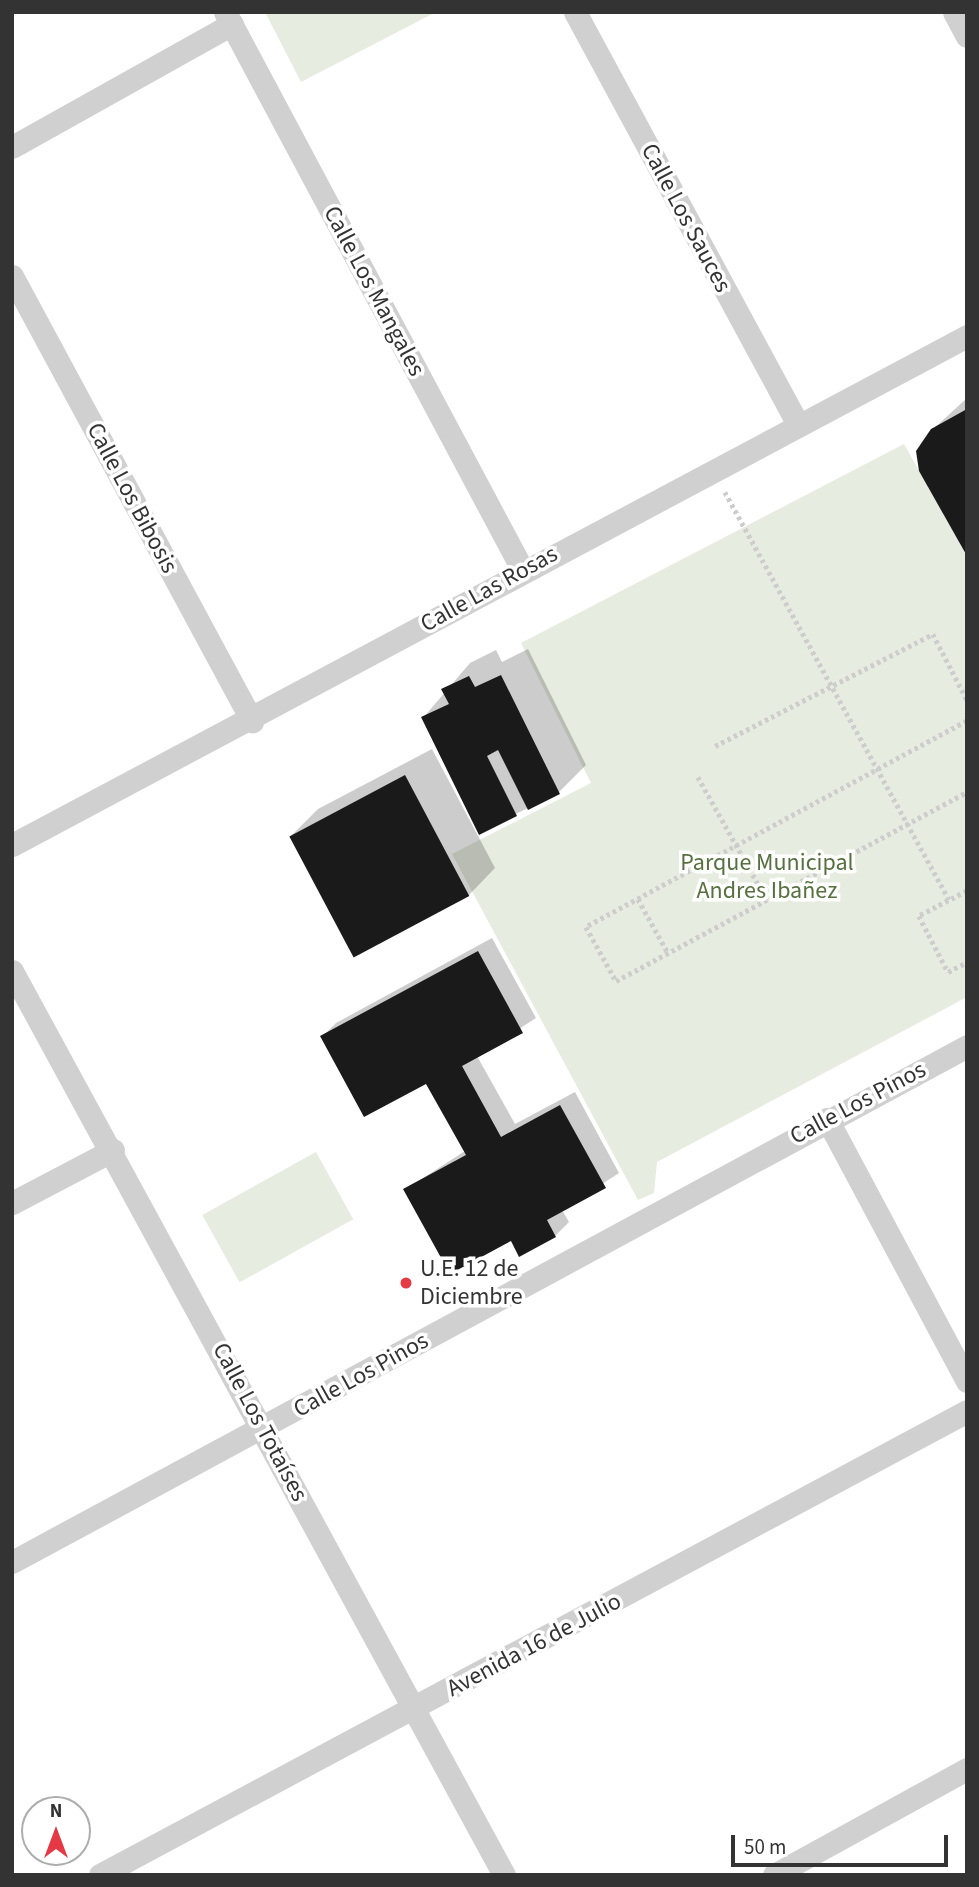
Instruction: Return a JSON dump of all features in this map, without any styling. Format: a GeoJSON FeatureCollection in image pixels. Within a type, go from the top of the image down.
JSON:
{"type":"FeatureCollection","features":[{"type":"Feature","properties":{"kind":"street","name":"Calle Los Sauces"},"geometry":{"type":"LineString","coordinates":[[575,12],[798,425]]}},
{"type":"Feature","properties":{"kind":"street"},"geometry":{"type":"LineString","coordinates":[[954,12],[967,36]]}},
{"type":"Feature","properties":{"kind":"street"},"geometry":{"type":"LineString","coordinates":[[12,147],[229,18]]}},
{"type":"Feature","properties":{"kind":"street","name":"Calle Los Mangales"},"geometry":{"type":"LineString","coordinates":[[229,18],[522,569]]}},
{"type":"Feature","properties":{"kind":"street","name":"Calle Los Bibosis"},"geometry":{"type":"LineString","coordinates":[[12,276],[252,721]]}},
{"type":"Feature","properties":{"kind":"street","name":"Calle Las Rosas"},"geometry":{"type":"LineString","coordinates":[[12,845],[252,721],[522,569],[967,336]]}},
{"type":"Feature","properties":{"kind":"street","name":"Calle Los Totaíses"},"geometry":{"type":"LineString","coordinates":[[12,971],[113,1150],[503,1875]]}},
{"type":"Feature","properties":{"kind":"street","name":"Calle Los Pinos"},"geometry":{"type":"LineString","coordinates":[[12,1562],[263,1429],[827,1119],[967,1046]]}},
{"type":"Feature","properties":{"kind":"street"},"geometry":{"type":"LineString","coordinates":[[827,1119],[967,1381]]}},
{"type":"Feature","properties":{"kind":"street"},"geometry":{"type":"LineString","coordinates":[[12,1203],[113,1150]]}},
{"type":"Feature","properties":{"kind":"street","name":"Avenida 16 de Julio"},"geometry":{"type":"LineString","coordinates":[[100,1875],[415,1710],[967,1411]]}},
{"type":"Feature","properties":{"kind":"street"},"geometry":{"type":"LineString","coordinates":[[774,1875],[967,1769]]}},
{"type":"Feature","properties":{"kind":"path"},"geometry":{"type":"LineString","coordinates":[[712,470],[949,900]]}},
{"type":"Feature","properties":{"kind":"path"},"geometry":{"type":"LineString","coordinates":[[715,746],[933,634],[967,701]]}},
{"type":"Feature","properties":{"kind":"path"},"geometry":{"type":"LineString","coordinates":[[967,721],[586,927],[616,981],[967,792]]}},
{"type":"Feature","properties":{"kind":"path"},"geometry":{"type":"LineString","coordinates":[[698,777],[767,900]]}},
{"type":"Feature","properties":{"kind":"path"},"geometry":{"type":"LineString","coordinates":[[967,891],[919,916],[948,972],[967,962]]}},
{"type":"Feature","properties":{"kind":"path"},"geometry":{"type":"LineString","coordinates":[[638,899],[668,953]]}},
{"type":"Feature","properties":{"kind":"green space"},"geometry":{"type":"Polygon","coordinates":[[[265,12],[436,12],[301,82],[265,12]]]}},
{"type":"Feature","properties":{"kind":"green space","name":"Parque Municipal Andres Ibañez"},"geometry":{"type":"Polygon","coordinates":[[[904,444],[967,556],[967,997],[657,1162],[654,1193],[638,1200],[452,854],[591,783],[521,643],[904,444]]]}},
{"type":"Feature","properties":{"kind":"green space"},"geometry":{"type":"Polygon","coordinates":[[[316,1152],[353,1219],[240,1282],[202,1215],[316,1152]]]}},
{"type":"Feature","properties":{"kind":"building"},"geometry":{"type":"Polygon","coordinates":[[[967,409],[967,556],[919,471],[916,451],[931,429],[967,409]]]}},
{"type":"Feature","properties":{"kind":"building"},"geometry":{"type":"Polygon","coordinates":[[[501,675],[560,794],[528,810],[498,750],[487,756],[517,816],[479,835],[421,717],[449,704],[441,689],[469,676],[475,687],[501,675]]]}},
{"type":"Feature","properties":{"kind":"building"},"geometry":{"type":"Polygon","coordinates":[[[405,775],[469,896],[354,957],[289,837],[405,775]]]}},
{"type":"Feature","properties":{"kind":"building"},"geometry":{"type":"Polygon","coordinates":[[[478,951],[523,1033],[462,1066],[501,1137],[560,1105],[606,1188],[547,1220],[556,1237],[519,1257],[511,1241],[450,1274],[403,1189],[466,1155],[426,1084],[364,1117],[320,1036],[478,951]]]}},
{"type":"Feature","properties":{"kind":"place","name":"U.E. 12 de Diciembre"},"geometry":{"type":"Point","coordinates":[406,1283]}}]}
